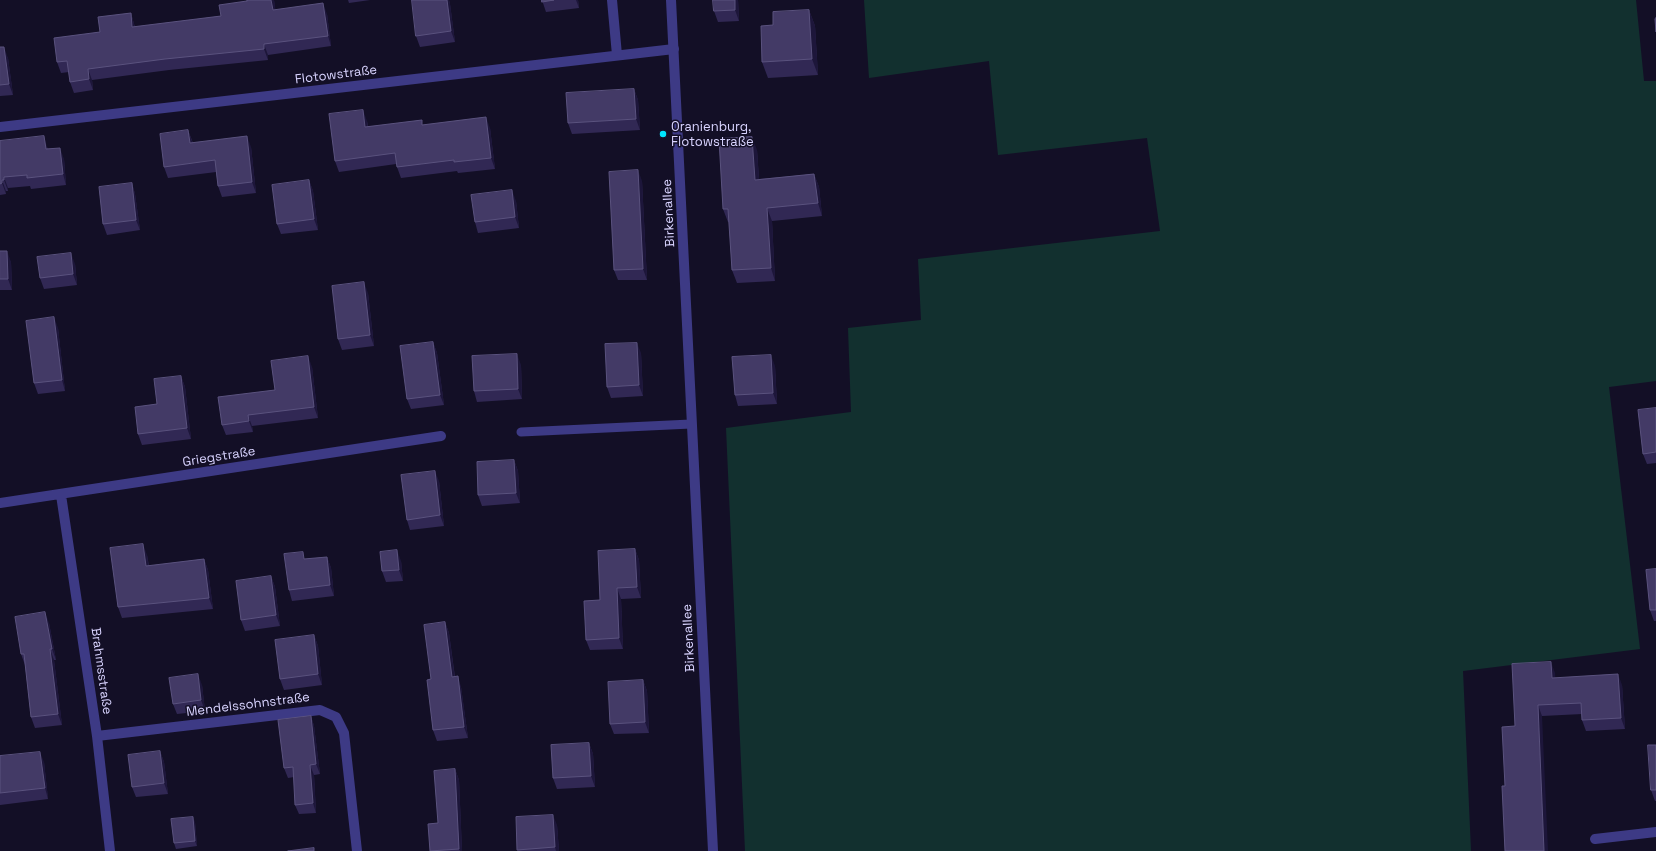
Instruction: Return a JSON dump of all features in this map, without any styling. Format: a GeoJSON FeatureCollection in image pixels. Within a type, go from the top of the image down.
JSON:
{"type":"FeatureCollection","features":[{"type":"Feature","properties":{"kind":"street"},"geometry":{"type":"LineString","coordinates":[[612,0],[617,55]]}},
{"type":"Feature","properties":{"kind":"street","name":"Birkenallee"},"geometry":{"type":"LineString","coordinates":[[671,0],[713,851]]}},
{"type":"Feature","properties":{"kind":"street","name":"Flotowstraße"},"geometry":{"type":"LineString","coordinates":[[0,127],[674,49]]}},
{"type":"Feature","properties":{"kind":"street","name":"Griegstraße"},"geometry":{"type":"LineString","coordinates":[[0,503],[61,495],[441,436]]}},
{"type":"Feature","properties":{"kind":"street","name":"Brahmsstraße"},"geometry":{"type":"LineString","coordinates":[[61,495],[97,736],[110,851]]}},
{"type":"Feature","properties":{"kind":"street","name":"Mendelssohnstraße"},"geometry":{"type":"LineString","coordinates":[[97,736],[320,710],[336,717],[344,733],[357,851]]}},
{"type":"Feature","properties":{"kind":"street"},"geometry":{"type":"LineString","coordinates":[[1595,839],[1656,832]]}},
{"type":"Feature","properties":{"kind":"lane"},"geometry":{"type":"LineString","coordinates":[[521,432],[691,424]]}},
{"type":"Feature","properties":{"kind":"green space"},"geometry":{"type":"Polygon","coordinates":[[[864,0],[1636,0],[1644,81],[1656,81],[1656,381],[1609,387],[1640,649],[1463,671],[1471,851],[745,851],[726,428],[851,412],[848,328],[921,320],[918,259],[1160,231],[1147,138],[998,155],[989,61],[869,78],[864,0]]]}},
{"type":"Feature","properties":{"kind":"building"},"geometry":{"type":"Polygon","coordinates":[[[247,0],[271,0],[273,10],[323,3],[328,36],[264,44],[264,49],[165,59],[88,69],[89,79],[70,82],[67,61],[57,62],[54,38],[100,32],[98,17],[131,13],[132,27],[221,16],[219,5],[247,0]]]}},
{"type":"Feature","properties":{"kind":"building"},"geometry":{"type":"Polygon","coordinates":[[[412,0],[447,0],[451,31],[416,36],[412,0]]]}},
{"type":"Feature","properties":{"kind":"building"},"geometry":{"type":"Polygon","coordinates":[[[542,0],[554,0],[542,2],[542,0]]]}},
{"type":"Feature","properties":{"kind":"building"},"geometry":{"type":"Polygon","coordinates":[[[713,0],[735,0],[735,10],[714,11],[713,0]]]}},
{"type":"Feature","properties":{"kind":"building"},"geometry":{"type":"Polygon","coordinates":[[[809,10],[812,59],[762,62],[761,26],[773,25],[773,12],[809,10]]]}},
{"type":"Feature","properties":{"kind":"building"},"geometry":{"type":"Polygon","coordinates":[[[0,47],[4,47],[9,84],[0,85],[0,47]]]}},
{"type":"Feature","properties":{"kind":"building"},"geometry":{"type":"Polygon","coordinates":[[[634,89],[636,119],[568,123],[566,93],[634,89]]]}},
{"type":"Feature","properties":{"kind":"building"},"geometry":{"type":"Polygon","coordinates":[[[363,110],[365,127],[422,120],[422,125],[486,117],[491,158],[454,162],[454,160],[397,167],[395,153],[335,161],[329,114],[363,110]]]}},
{"type":"Feature","properties":{"kind":"building"},"geometry":{"type":"Polygon","coordinates":[[[188,130],[190,143],[247,136],[252,182],[218,186],[215,160],[164,167],[160,134],[188,130]]]}},
{"type":"Feature","properties":{"kind":"building"},"geometry":{"type":"Polygon","coordinates":[[[44,136],[46,149],[60,148],[63,174],[27,178],[27,175],[4,177],[4,180],[2,180],[2,183],[0,184],[0,141],[44,136]]]}},
{"type":"Feature","properties":{"kind":"building"},"geometry":{"type":"Polygon","coordinates":[[[752,137],[755,180],[814,174],[818,203],[767,208],[771,268],[732,270],[728,209],[723,209],[719,139],[752,137]]]}},
{"type":"Feature","properties":{"kind":"building"},"geometry":{"type":"Polygon","coordinates":[[[638,170],[643,269],[614,270],[609,172],[638,170]]]}},
{"type":"Feature","properties":{"kind":"building"},"geometry":{"type":"Polygon","coordinates":[[[309,180],[314,219],[277,224],[272,185],[309,180]]]}},
{"type":"Feature","properties":{"kind":"building"},"geometry":{"type":"Polygon","coordinates":[[[132,183],[136,220],[103,224],[99,187],[132,183]]]}},
{"type":"Feature","properties":{"kind":"building"},"geometry":{"type":"Polygon","coordinates":[[[512,190],[515,217],[475,222],[471,195],[512,190]]]}},
{"type":"Feature","properties":{"kind":"building"},"geometry":{"type":"Polygon","coordinates":[[[0,251],[7,251],[8,279],[0,279],[0,251]]]}},
{"type":"Feature","properties":{"kind":"building"},"geometry":{"type":"Polygon","coordinates":[[[71,253],[73,274],[40,278],[37,257],[71,253]]]}},
{"type":"Feature","properties":{"kind":"building"},"geometry":{"type":"Polygon","coordinates":[[[364,282],[370,335],[338,339],[332,286],[364,282]]]}},
{"type":"Feature","properties":{"kind":"building"},"geometry":{"type":"Polygon","coordinates":[[[54,317],[62,380],[34,383],[26,321],[54,317]]]}},
{"type":"Feature","properties":{"kind":"building"},"geometry":{"type":"Polygon","coordinates":[[[433,342],[440,395],[407,399],[400,346],[433,342]]]}},
{"type":"Feature","properties":{"kind":"building"},"geometry":{"type":"Polygon","coordinates":[[[637,343],[639,385],[607,387],[605,344],[637,343]]]}},
{"type":"Feature","properties":{"kind":"building"},"geometry":{"type":"Polygon","coordinates":[[[517,354],[518,389],[474,391],[472,356],[517,354]]]}},
{"type":"Feature","properties":{"kind":"building"},"geometry":{"type":"Polygon","coordinates":[[[771,355],[773,393],[735,395],[732,357],[771,355]]]}},
{"type":"Feature","properties":{"kind":"building"},"geometry":{"type":"Polygon","coordinates":[[[308,356],[314,407],[248,415],[249,421],[222,425],[218,397],[275,390],[271,361],[308,356]]]}},
{"type":"Feature","properties":{"kind":"building"},"geometry":{"type":"Polygon","coordinates":[[[181,376],[187,428],[138,434],[135,407],[157,404],[154,379],[181,376]]]}},
{"type":"Feature","properties":{"kind":"building"},"geometry":{"type":"Polygon","coordinates":[[[1656,408],[1656,452],[1643,454],[1638,410],[1656,408]]]}},
{"type":"Feature","properties":{"kind":"building"},"geometry":{"type":"Polygon","coordinates":[[[514,460],[516,493],[478,495],[477,462],[514,460]]]}},
{"type":"Feature","properties":{"kind":"building"},"geometry":{"type":"Polygon","coordinates":[[[435,471],[440,515],[407,520],[401,475],[435,471]]]}},
{"type":"Feature","properties":{"kind":"building"},"geometry":{"type":"Polygon","coordinates":[[[143,544],[146,566],[204,559],[209,598],[118,607],[110,548],[143,544]]]}},
{"type":"Feature","properties":{"kind":"building"},"geometry":{"type":"Polygon","coordinates":[[[635,549],[637,587],[617,588],[619,638],[586,640],[584,601],[600,600],[598,551],[635,549]]]}},
{"type":"Feature","properties":{"kind":"building"},"geometry":{"type":"Polygon","coordinates":[[[397,550],[399,570],[382,571],[380,552],[397,550]]]}},
{"type":"Feature","properties":{"kind":"building"},"geometry":{"type":"Polygon","coordinates":[[[303,552],[304,559],[327,557],[330,585],[289,590],[284,554],[303,552]]]}},
{"type":"Feature","properties":{"kind":"building"},"geometry":{"type":"Polygon","coordinates":[[[1656,569],[1656,610],[1650,610],[1646,570],[1656,569]]]}},
{"type":"Feature","properties":{"kind":"building"},"geometry":{"type":"Polygon","coordinates":[[[271,576],[276,615],[241,620],[236,581],[271,576]]]}},
{"type":"Feature","properties":{"kind":"building"},"geometry":{"type":"Polygon","coordinates":[[[45,612],[52,649],[50,649],[58,714],[31,717],[24,654],[21,654],[15,617],[45,612]]]}},
{"type":"Feature","properties":{"kind":"building"},"geometry":{"type":"Polygon","coordinates":[[[445,622],[452,677],[458,676],[464,727],[433,730],[427,680],[431,679],[424,625],[445,622]]]}},
{"type":"Feature","properties":{"kind":"building"},"geometry":{"type":"Polygon","coordinates":[[[314,635],[318,674],[280,679],[275,640],[314,635]]]}},
{"type":"Feature","properties":{"kind":"building"},"geometry":{"type":"Polygon","coordinates":[[[1551,662],[1552,678],[1618,674],[1621,718],[1582,720],[1581,703],[1538,705],[1544,851],[1505,851],[1502,786],[1505,786],[1502,727],[1515,726],[1512,664],[1551,662]]]}},
{"type":"Feature","properties":{"kind":"building"},"geometry":{"type":"Polygon","coordinates":[[[198,674],[201,700],[173,704],[169,678],[198,674]]]}},
{"type":"Feature","properties":{"kind":"building"},"geometry":{"type":"Polygon","coordinates":[[[643,680],[645,722],[610,724],[608,682],[643,680]]]}},
{"type":"Feature","properties":{"kind":"building"},"geometry":{"type":"Polygon","coordinates":[[[311,716],[316,764],[310,765],[313,803],[295,805],[293,767],[284,768],[278,720],[311,716]]]}},
{"type":"Feature","properties":{"kind":"building"},"geometry":{"type":"Polygon","coordinates":[[[589,743],[591,776],[553,778],[551,745],[589,743]]]}},
{"type":"Feature","properties":{"kind":"building"},"geometry":{"type":"Polygon","coordinates":[[[1648,745],[1656,745],[1656,790],[1651,790],[1648,745]]]}},
{"type":"Feature","properties":{"kind":"building"},"geometry":{"type":"Polygon","coordinates":[[[160,751],[164,783],[132,787],[128,755],[160,751]]]}},
{"type":"Feature","properties":{"kind":"building"},"geometry":{"type":"Polygon","coordinates":[[[40,752],[45,788],[0,793],[0,756],[40,752]]]}},
{"type":"Feature","properties":{"kind":"building"},"geometry":{"type":"Polygon","coordinates":[[[455,769],[459,849],[430,851],[428,824],[438,823],[434,771],[455,769]]]}},
{"type":"Feature","properties":{"kind":"building"},"geometry":{"type":"Polygon","coordinates":[[[553,815],[555,847],[517,850],[516,817],[553,815]]]}},
{"type":"Feature","properties":{"kind":"building"},"geometry":{"type":"Polygon","coordinates":[[[193,817],[195,841],[174,843],[171,819],[193,817]]]}},
{"type":"Feature","properties":{"kind":"building"},"geometry":{"type":"Polygon","coordinates":[[[314,848],[314,851],[288,851],[314,848]]]}},
{"type":"Feature","properties":{"kind":"place","name":"Oranienburg, Flotowstraße"},"geometry":{"type":"Point","coordinates":[663,134]}}]}
